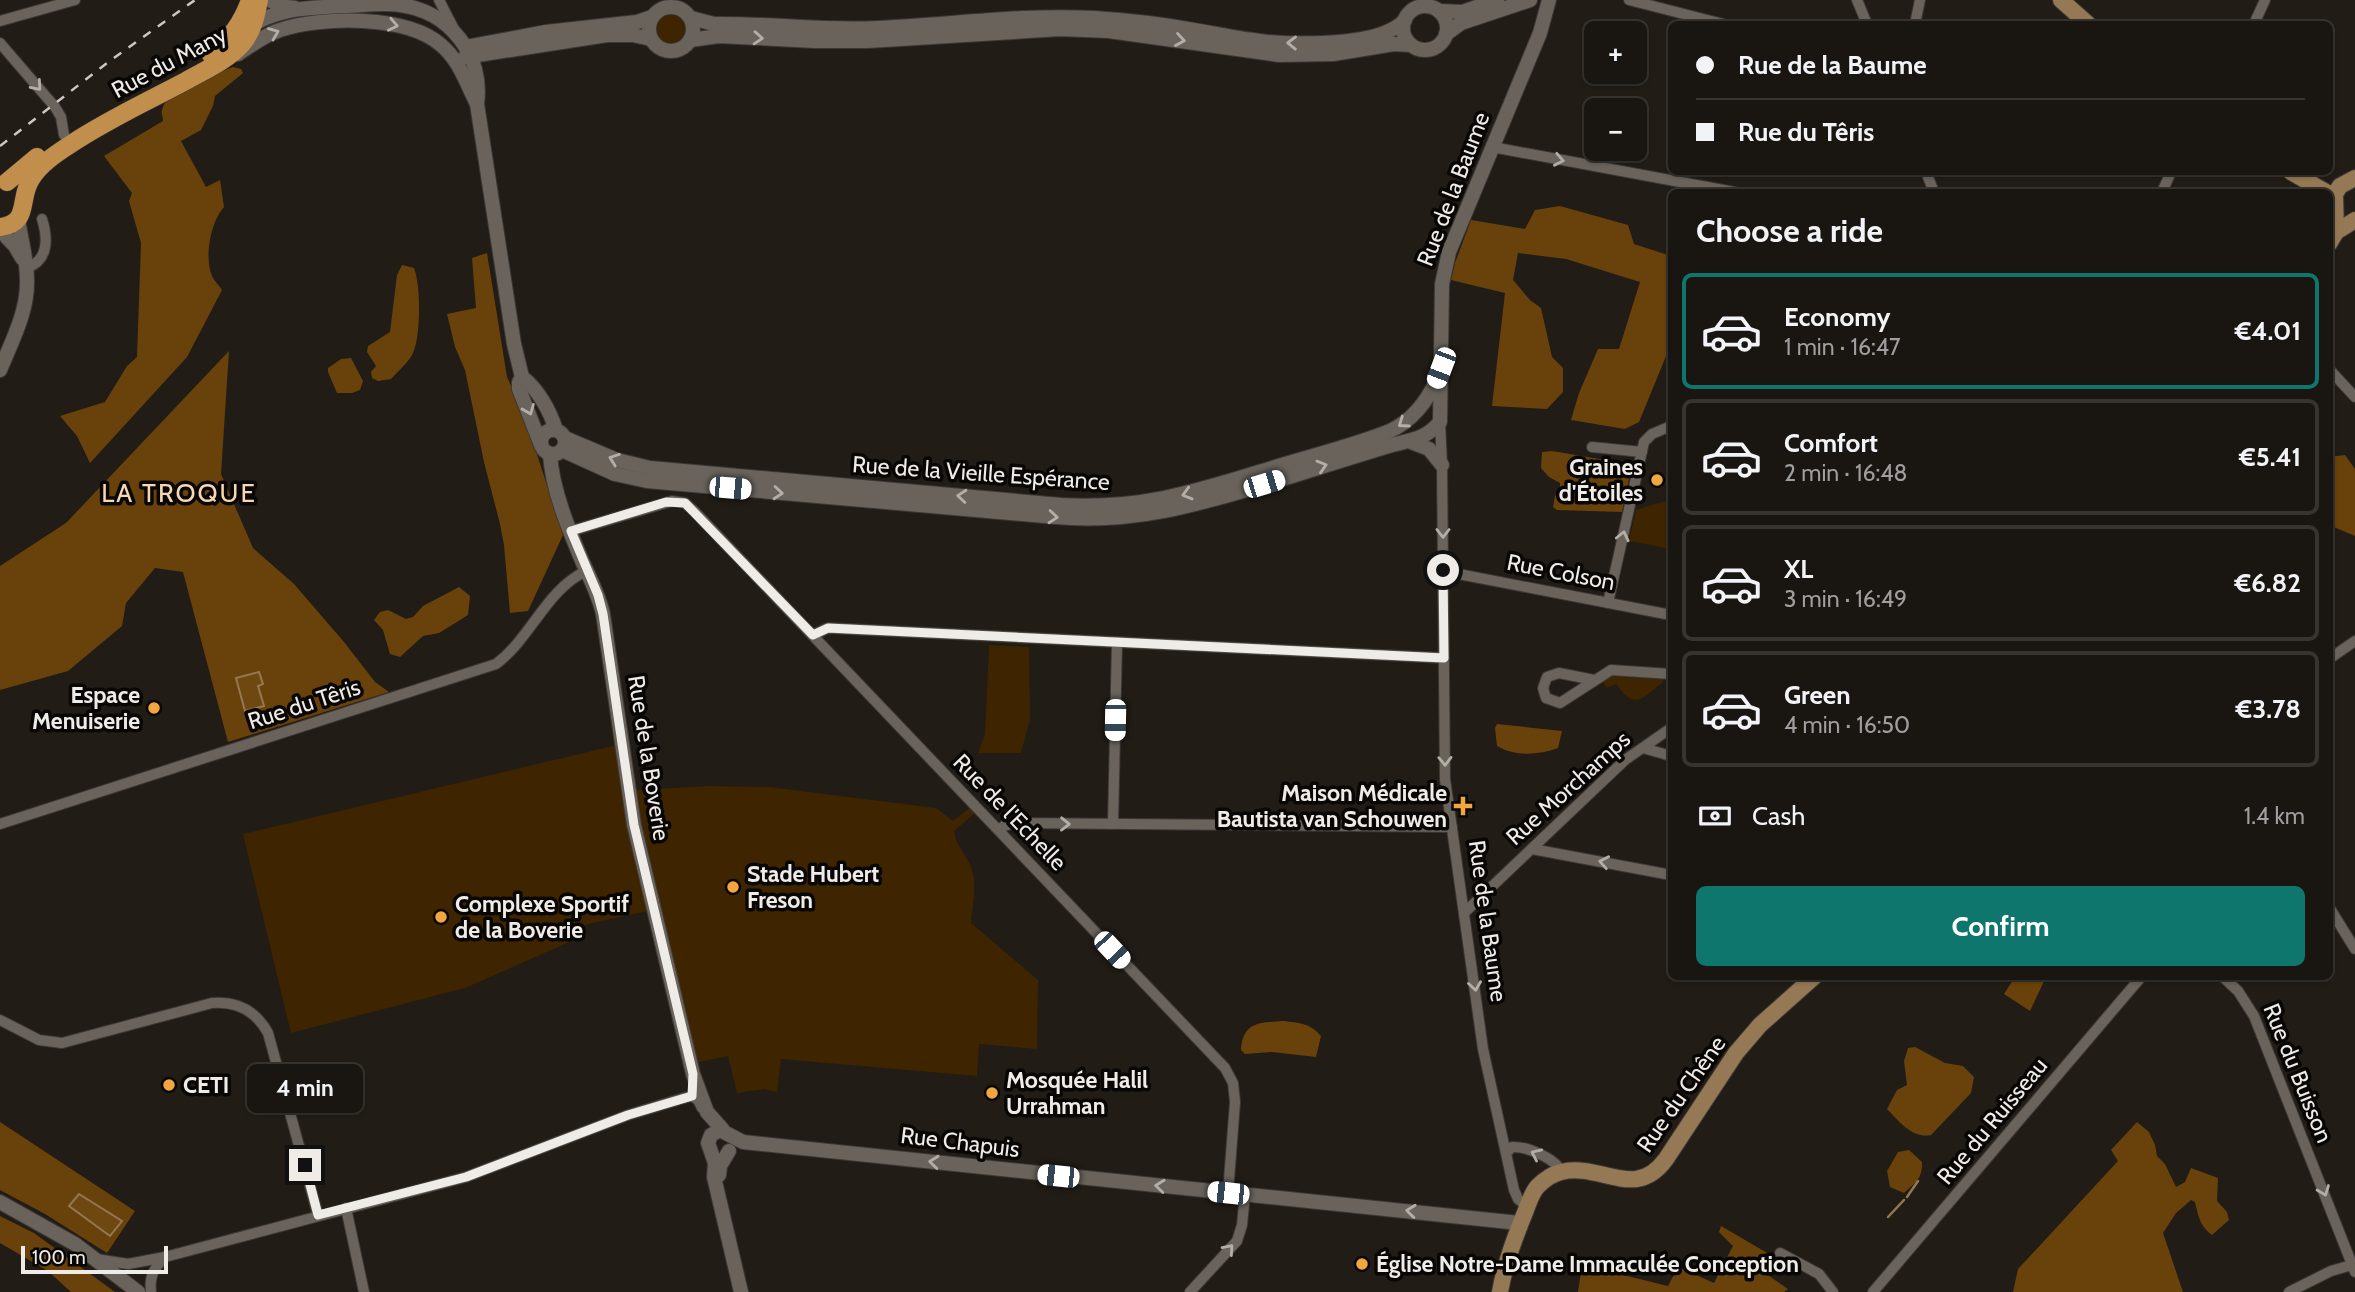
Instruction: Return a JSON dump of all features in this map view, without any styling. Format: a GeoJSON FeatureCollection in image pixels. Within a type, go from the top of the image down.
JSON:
{"type":"FeatureCollection","features":[{"type":"Feature","properties":{"kind":"main road"},"geometry":{"type":"LineString","coordinates":[[213,60],[237,29],[250,0]]}},
{"type":"Feature","properties":{"kind":"main road"},"geometry":{"type":"LineString","coordinates":[[213,60],[240,47],[254,23],[259,0]]}},
{"type":"Feature","properties":{"kind":"main road"},"geometry":{"type":"LineString","coordinates":[[2061,0],[2085,21]]}},
{"type":"Feature","properties":{"kind":"main road"},"geometry":{"type":"LineString","coordinates":[[2076,0],[2100,21]]}},
{"type":"Feature","properties":{"kind":"main road","name":"Rue du Many"},"geometry":{"type":"LineString","coordinates":[[18,219],[24,205],[23,198],[20,191],[4,181],[64,135],[213,60]]}},
{"type":"Feature","properties":{"kind":"main road","name":"Rue du Many"},"geometry":{"type":"LineString","coordinates":[[23,198],[31,178],[55,156],[213,60]]}},
{"type":"Feature","properties":{"kind":"main road"},"geometry":{"type":"LineString","coordinates":[[2299,175],[2341,191]]}},
{"type":"Feature","properties":{"kind":"main road"},"geometry":{"type":"LineString","coordinates":[[2317,175],[2341,191],[2347,219],[2355,220]]}},
{"type":"Feature","properties":{"kind":"main road"},"geometry":{"type":"LineString","coordinates":[[2333,233],[2341,191]]}},
{"type":"Feature","properties":{"kind":"main road"},"geometry":{"type":"LineString","coordinates":[[0,229],[18,219]]}},
{"type":"Feature","properties":{"kind":"main road"},"geometry":{"type":"LineString","coordinates":[[2333,237],[2355,220]]}},
{"type":"Feature","properties":{"kind":"main road","name":"Rue du Chêne"},"geometry":{"type":"LineString","coordinates":[[1561,1172],[1579,1171],[1629,1180],[1652,1174],[1667,1159],[1735,1053],[1760,1025],[1811,980]]}},
{"type":"Feature","properties":{"kind":"main road"},"geometry":{"type":"LineString","coordinates":[[1500,1292],[1511,1246],[1527,1206],[1540,1184],[1561,1172]]}},
{"type":"Feature","properties":{"kind":"street"},"geometry":{"type":"LineString","coordinates":[[0,21],[75,0]]}},
{"type":"Feature","properties":{"kind":"street"},"geometry":{"type":"LineString","coordinates":[[270,0],[280,5],[300,8],[366,3],[414,8],[437,18],[457,35]]}},
{"type":"Feature","properties":{"kind":"street"},"geometry":{"type":"LineString","coordinates":[[439,0],[469,52],[480,86],[477,104]]}},
{"type":"Feature","properties":{"kind":"street"},"geometry":{"type":"LineString","coordinates":[[691,18],[710,24],[860,29],[1015,18],[1076,17],[1167,25],[1255,40],[1292,43],[1361,38],[1392,30],[1417,8],[1462,12],[1497,0]]}},
{"type":"Feature","properties":{"kind":"street"},"geometry":{"type":"LineString","coordinates":[[690,40],[719,36],[858,41],[1060,29],[1119,32],[1279,55],[1324,55],[1394,44],[1432,49],[1438,47],[1446,34],[1461,23],[1530,0]]}},
{"type":"Feature","properties":{"kind":"street","name":"Rue de la Baume"},"geometry":{"type":"LineString","coordinates":[[1527,1206],[1515,1195],[1483,1049],[1445,779],[1440,422],[1442,284],[1445,265],[1540,33],[1549,0]]}},
{"type":"Feature","properties":{"kind":"street"},"geometry":{"type":"LineString","coordinates":[[1629,0],[1711,21]]}},
{"type":"Feature","properties":{"kind":"street"},"geometry":{"type":"LineString","coordinates":[[1857,0],[1866,21]]}},
{"type":"Feature","properties":{"kind":"street"},"geometry":{"type":"LineString","coordinates":[[1916,21],[1920,0]]}},
{"type":"Feature","properties":{"kind":"street"},"geometry":{"type":"LineString","coordinates":[[2255,21],[2265,0]]}},
{"type":"Feature","properties":{"kind":"street"},"geometry":{"type":"LineString","coordinates":[[469,52],[546,32],[637,22],[652,17],[662,8],[675,7],[691,18],[693,29],[686,46],[673,51],[660,48],[651,38],[649,28],[652,17]]}},
{"type":"Feature","properties":{"kind":"street"},"geometry":{"type":"LineString","coordinates":[[254,23],[300,8]]}},
{"type":"Feature","properties":{"kind":"street"},"geometry":{"type":"LineString","coordinates":[[1439,11],[1446,21],[1446,34]]}},
{"type":"Feature","properties":{"kind":"street"},"geometry":{"type":"LineString","coordinates":[[1405,20],[1405,37],[1411,45]]}},
{"type":"Feature","properties":{"kind":"street","name":"Rue du Many"},"geometry":{"type":"LineString","coordinates":[[213,60],[236,56],[276,31],[339,21],[396,25],[453,48],[464,57],[469,52]]}},
{"type":"Feature","properties":{"kind":"street"},"geometry":{"type":"LineString","coordinates":[[469,52],[596,36],[623,34],[651,38]]}},
{"type":"Feature","properties":{"kind":"street"},"geometry":{"type":"LineString","coordinates":[[0,44],[55,107],[63,124],[64,135]]}},
{"type":"Feature","properties":{"kind":"street"},"geometry":{"type":"LineString","coordinates":[[443,46],[458,63],[477,104],[514,344],[522,377],[531,383],[551,416],[555,443]]}},
{"type":"Feature","properties":{"kind":"street"},"geometry":{"type":"LineString","coordinates":[[1492,147],[1718,189]]}},
{"type":"Feature","properties":{"kind":"street"},"geometry":{"type":"LineString","coordinates":[[0,370],[24,308],[27,289],[18,219]]}},
{"type":"Feature","properties":{"kind":"street"},"geometry":{"type":"LineString","coordinates":[[26,265],[38,262],[44,254],[46,236],[42,219]]}},
{"type":"Feature","properties":{"kind":"street"},"geometry":{"type":"LineString","coordinates":[[0,229],[15,246],[26,265]]}},
{"type":"Feature","properties":{"kind":"street","name":"Rue de la Vieille Espérance"},"geometry":{"type":"LineString","coordinates":[[555,443],[625,463],[666,469],[1081,506],[1147,503],[1186,494],[1390,431],[1410,419],[1422,406],[1441,368]]}},
{"type":"Feature","properties":{"kind":"street"},"geometry":{"type":"LineString","coordinates":[[2333,373],[2355,397]]}},
{"type":"Feature","properties":{"kind":"street"},"geometry":{"type":"LineString","coordinates":[[522,377],[519,382],[520,389],[555,443]]}},
{"type":"Feature","properties":{"kind":"street"},"geometry":{"type":"LineString","coordinates":[[1410,442],[1426,435],[1440,422]]}},
{"type":"Feature","properties":{"kind":"street"},"geometry":{"type":"LineString","coordinates":[[1608,603],[1642,452],[1647,438],[1668,428]]}},
{"type":"Feature","properties":{"kind":"street"},"geometry":{"type":"LineString","coordinates":[[1410,442],[1429,449],[1442,465]]}},
{"type":"Feature","properties":{"kind":"street","name":"Rue de la Vieille Espérance"},"geometry":{"type":"LineString","coordinates":[[555,443],[615,474],[648,481],[1056,517],[1116,519],[1186,508],[1392,444],[1410,442]]}},
{"type":"Feature","properties":{"kind":"street","name":"Rue de la Boverie"},"geometry":{"type":"LineString","coordinates":[[555,443],[551,473],[603,614],[634,825],[693,1074],[707,1112],[728,1139],[720,1166],[718,1187]]}},
{"type":"Feature","properties":{"kind":"street"},"geometry":{"type":"LineString","coordinates":[[1592,447],[1642,452]]}},
{"type":"Feature","properties":{"kind":"street"},"geometry":{"type":"LineString","coordinates":[[648,481],[666,469],[671,478],[685,484]]}},
{"type":"Feature","properties":{"kind":"street","name":"Rue de l'Echelle"},"geometry":{"type":"LineString","coordinates":[[571,531],[672,501],[688,505],[1230,1076],[1235,1090],[1235,1102],[1228,1193]]}},
{"type":"Feature","properties":{"kind":"street","name":"Rue Colson"},"geometry":{"type":"LineString","coordinates":[[1443,570],[1668,614]]}},
{"type":"Feature","properties":{"kind":"street","name":"Rue du Têris"},"geometry":{"type":"LineString","coordinates":[[0,824],[496,664],[561,588],[586,571]]}},
{"type":"Feature","properties":{"kind":"street"},"geometry":{"type":"LineString","coordinates":[[813,635],[828,628],[1444,658]]}},
{"type":"Feature","properties":{"kind":"street"},"geometry":{"type":"LineString","coordinates":[[1113,824],[1117,642]]}},
{"type":"Feature","properties":{"kind":"street"},"geometry":{"type":"LineString","coordinates":[[2333,656],[2355,642]]}},
{"type":"Feature","properties":{"kind":"street"},"geometry":{"type":"LineString","coordinates":[[1594,680],[1605,672],[1616,669],[1668,674]]}},
{"type":"Feature","properties":{"kind":"street","name":"Rue Morchamps"},"geometry":{"type":"LineString","coordinates":[[1465,912],[1625,760],[1668,730]]}},
{"type":"Feature","properties":{"kind":"street"},"geometry":{"type":"LineString","coordinates":[[1643,748],[1668,755]]}},
{"type":"Feature","properties":{"kind":"street"},"geometry":{"type":"LineString","coordinates":[[999,830],[1014,823],[1452,827]]}},
{"type":"Feature","properties":{"kind":"street"},"geometry":{"type":"LineString","coordinates":[[1532,849],[1668,873]]}},
{"type":"Feature","properties":{"kind":"street"},"geometry":{"type":"LineString","coordinates":[[2333,912],[2350,931],[2355,949]]}},
{"type":"Feature","properties":{"kind":"street","name":"Rue du Ruisseau"},"geometry":{"type":"LineString","coordinates":[[1872,1292],[2139,980]]}},
{"type":"Feature","properties":{"kind":"street","name":"Rue du Buisson"},"geometry":{"type":"LineString","coordinates":[[2226,980],[2238,991],[2254,1016],[2354,1267]]}},
{"type":"Feature","properties":{"kind":"street"},"geometry":{"type":"LineString","coordinates":[[0,1020],[39,1040],[62,1043],[212,1003],[233,1004],[248,1010],[261,1021],[268,1033],[318,1215]]}},
{"type":"Feature","properties":{"kind":"street","name":"Rue de la Boverie"},"geometry":{"type":"LineString","coordinates":[[693,1074],[692,1096],[704,1121],[715,1163],[714,1177],[741,1292]]}},
{"type":"Feature","properties":{"kind":"street"},"geometry":{"type":"LineString","coordinates":[[96,1259],[128,1264],[165,1257],[480,1173],[628,1115],[692,1096],[707,1112]]}},
{"type":"Feature","properties":{"kind":"street"},"geometry":{"type":"LineString","coordinates":[[710,1145],[715,1131],[728,1139]]}},
{"type":"Feature","properties":{"kind":"street","name":"Rue Chapuis"},"geometry":{"type":"LineString","coordinates":[[710,1145],[722,1154],[728,1139],[743,1143],[1520,1223]]}},
{"type":"Feature","properties":{"kind":"street"},"geometry":{"type":"LineString","coordinates":[[1507,1152],[1512,1147],[1521,1147],[1555,1163],[1561,1172]]}},
{"type":"Feature","properties":{"kind":"street"},"geometry":{"type":"LineString","coordinates":[[1190,1292],[1240,1235],[1245,1194]]}},
{"type":"Feature","properties":{"kind":"street"},"geometry":{"type":"LineString","coordinates":[[0,1202],[39,1222],[96,1259],[138,1292]]}},
{"type":"Feature","properties":{"kind":"street"},"geometry":{"type":"LineString","coordinates":[[346,1208],[364,1292]]}},
{"type":"Feature","properties":{"kind":"street"},"geometry":{"type":"LineString","coordinates":[[1780,1253],[1819,1274],[1833,1292]]}},
{"type":"Feature","properties":{"kind":"street"},"geometry":{"type":"LineString","coordinates":[[151,1292],[150,1279],[153,1269],[165,1257]]}},
{"type":"Feature","properties":{"kind":"street"},"geometry":{"type":"LineString","coordinates":[[2289,1292],[2331,1271],[2354,1267]]}},
{"type":"Feature","properties":{"kind":"shaded area"},"geometry":{"type":"Polygon","coordinates":[[[671,15],[681,19],[685,29],[681,39],[671,43],[661,39],[657,29],[661,19],[671,15]]]}},
{"type":"Feature","properties":{"kind":"shaded area"},"geometry":{"type":"Polygon","coordinates":[[[233,67],[241,69],[243,73],[215,96],[201,130],[181,141],[206,187],[220,180],[224,207],[212,230],[209,259],[212,276],[222,290],[187,357],[90,463],[77,436],[60,416],[105,402],[127,366],[137,357],[141,243],[129,201],[132,193],[104,156],[163,121],[162,110],[173,95],[192,83],[233,67]]]}},
{"type":"Feature","properties":{"kind":"shaded area"},"geometry":{"type":"Polygon","coordinates":[[[1560,206],[1628,225],[1634,244],[1668,255],[1668,351],[1639,422],[1625,429],[1571,420],[1579,393],[1598,349],[1619,349],[1640,282],[1566,259],[1518,253],[1513,280],[1530,300],[1541,308],[1552,357],[1563,368],[1563,392],[1547,409],[1492,406],[1505,293],[1451,280],[1471,220],[1525,229],[1535,210],[1560,206]]]}},
{"type":"Feature","properties":{"kind":"shaded area"},"geometry":{"type":"Polygon","coordinates":[[[487,253],[507,377],[524,414],[563,535],[528,611],[510,613],[500,524],[465,370],[455,347],[447,314],[476,308],[472,258],[487,253]]]}},
{"type":"Feature","properties":{"kind":"shaded area"},"geometry":{"type":"Polygon","coordinates":[[[402,265],[414,268],[418,286],[416,345],[408,360],[391,379],[378,381],[372,378],[371,372],[376,366],[367,352],[368,346],[390,332],[397,275],[402,265]]]}},
{"type":"Feature","properties":{"kind":"shaded area"},"geometry":{"type":"Polygon","coordinates":[[[229,351],[221,474],[253,548],[294,584],[375,682],[389,692],[228,742],[183,572],[155,568],[126,603],[122,626],[68,671],[0,690],[0,566],[66,523],[229,351]]]}},
{"type":"Feature","properties":{"kind":"shaded area"},"geometry":{"type":"Polygon","coordinates":[[[351,358],[363,381],[360,390],[337,393],[328,368],[341,359],[351,358]]]}},
{"type":"Feature","properties":{"kind":"shaded area"},"geometry":{"type":"Polygon","coordinates":[[[1552,451],[1629,464],[1631,469],[1622,512],[1557,510],[1553,507],[1560,483],[1549,477],[1541,468],[1542,452],[1552,451]]]}},
{"type":"Feature","properties":{"kind":"shaded area"},"geometry":{"type":"Polygon","coordinates":[[[2345,455],[2355,469],[2355,536],[2333,527],[2333,456],[2345,455]]]}},
{"type":"Feature","properties":{"kind":"shaded area"},"geometry":{"type":"Polygon","coordinates":[[[1668,500],[1668,548],[1629,541],[1636,510],[1668,500]]]}},
{"type":"Feature","properties":{"kind":"shaded area"},"geometry":{"type":"Polygon","coordinates":[[[459,587],[470,596],[468,615],[439,633],[423,636],[400,657],[390,654],[383,630],[374,620],[380,612],[388,610],[406,619],[413,617],[423,606],[459,587]]]}},
{"type":"Feature","properties":{"kind":"shaded area"},"geometry":{"type":"Polygon","coordinates":[[[989,645],[1029,647],[1030,719],[1021,753],[978,753],[985,734],[989,645]]]}},
{"type":"Feature","properties":{"kind":"shaded area"},"geometry":{"type":"Polygon","coordinates":[[[259,672],[263,684],[258,686],[264,706],[245,711],[236,678],[259,672]]]}},
{"type":"Feature","properties":{"kind":"shaded area"},"geometry":{"type":"Polygon","coordinates":[[[1617,674],[1663,679],[1663,682],[1644,697],[1634,700],[1616,684],[1607,688],[1602,681],[1617,674]]]}},
{"type":"Feature","properties":{"kind":"shaded area"},"geometry":{"type":"Polygon","coordinates":[[[1497,724],[1562,731],[1558,748],[1527,754],[1504,750],[1497,746],[1497,724]]]}},
{"type":"Feature","properties":{"kind":"shaded area","name":"Complexe Sportif de la Boverie"},"geometry":{"type":"Polygon","coordinates":[[[617,745],[636,790],[709,786],[769,787],[936,808],[953,821],[971,807],[976,812],[954,831],[973,873],[971,923],[1038,980],[1037,1049],[979,1044],[977,1076],[781,1059],[777,1092],[764,1089],[737,1093],[728,1056],[695,1063],[657,909],[570,928],[574,940],[465,988],[291,1033],[243,834],[617,745]]]}},
{"type":"Feature","properties":{"kind":"shaded area"},"geometry":{"type":"Polygon","coordinates":[[[2013,980],[2045,980],[2030,1011],[2004,994],[2013,980]]]}},
{"type":"Feature","properties":{"kind":"shaded area"},"geometry":{"type":"Polygon","coordinates":[[[1283,1021],[1309,1026],[1321,1036],[1316,1057],[1272,1052],[1245,1054],[1241,1050],[1245,1034],[1254,1025],[1283,1021]]]}},
{"type":"Feature","properties":{"kind":"shaded area"},"geometry":{"type":"Polygon","coordinates":[[[1915,1047],[1945,1063],[1963,1066],[1974,1077],[1971,1093],[1931,1135],[1924,1136],[1901,1124],[1887,1109],[1897,1090],[1907,1085],[1904,1061],[1908,1048],[1915,1047]]]}},
{"type":"Feature","properties":{"kind":"shaded area"},"geometry":{"type":"Polygon","coordinates":[[[0,1122],[135,1211],[107,1253],[45,1214],[0,1190],[0,1122]]]}},
{"type":"Feature","properties":{"kind":"shaded area"},"geometry":{"type":"Polygon","coordinates":[[[2137,1122],[2149,1132],[2157,1156],[2165,1164],[2176,1187],[2185,1182],[2191,1168],[2218,1178],[2217,1201],[2227,1212],[2229,1220],[2212,1235],[2202,1224],[2195,1202],[2191,1200],[2176,1213],[2163,1233],[2183,1292],[2013,1292],[2018,1269],[2118,1161],[2111,1150],[2137,1122]]]}},
{"type":"Feature","properties":{"kind":"shaded area"},"geometry":{"type":"Polygon","coordinates":[[[1909,1150],[1922,1162],[1922,1168],[1918,1180],[1904,1193],[1890,1187],[1887,1171],[1898,1152],[1909,1150]]]}},
{"type":"Feature","properties":{"kind":"shaded area"},"geometry":{"type":"Polygon","coordinates":[[[79,1194],[122,1221],[110,1236],[69,1206],[79,1194]]]}},
{"type":"Feature","properties":{"kind":"shaded area"},"geometry":{"type":"Polygon","coordinates":[[[0,1216],[34,1233],[115,1292],[71,1292],[48,1271],[0,1243],[0,1216]]]}},
{"type":"Feature","properties":{"kind":"shaded area"},"geometry":{"type":"Polygon","coordinates":[[[1721,1226],[1769,1254],[1759,1269],[1788,1289],[1784,1292],[1578,1292],[1582,1265],[1668,1286],[1678,1267],[1714,1283],[1733,1246],[1719,1232],[1721,1226]]]}},
{"type":"Feature","properties":{"kind":"waterway"},"geometry":{"type":"LineString","coordinates":[[1907,1197],[1918,1181]]}},
{"type":"Feature","properties":{"kind":"waterway"},"geometry":{"type":"LineString","coordinates":[[1888,1217],[1904,1200]]}},
{"type":"Feature","properties":{"kind":"railway"},"geometry":{"type":"LineString","coordinates":[[0,146],[111,60],[195,0]]}},
{"type":"Feature","properties":{"kind":"place","name":"Graines d'Étoiles"},"geometry":{"type":"Point","coordinates":[1657,480]}},
{"type":"Feature","properties":{"kind":"place","name":"Espace Menuiserie"},"geometry":{"type":"Point","coordinates":[154,708]}},
{"type":"Feature","properties":{"kind":"place","name":"Maison Médicale Bautista van Schouwen"},"geometry":{"type":"Point","coordinates":[1463,806]}},
{"type":"Feature","properties":{"kind":"place","name":"Stade Hubert Freson"},"geometry":{"type":"Point","coordinates":[733,887]}},
{"type":"Feature","properties":{"kind":"place","name":"Complexe Sportif de la Boverie"},"geometry":{"type":"Point","coordinates":[441,917]}},
{"type":"Feature","properties":{"kind":"place","name":"CETI"},"geometry":{"type":"Point","coordinates":[169,1085]}},
{"type":"Feature","properties":{"kind":"place","name":"Mosquée Halil Urrahman"},"geometry":{"type":"Point","coordinates":[992,1093]}},
{"type":"Feature","properties":{"kind":"place","name":"Église Notre-Dame Immaculée Conception"},"geometry":{"type":"Point","coordinates":[1362,1264]}},
{"type":"Feature","properties":{"kind":"district","name":"LA TROQUE"},"geometry":{"type":"Point","coordinates":[179,493]}},
{"type":"Feature","properties":{"kind":"route"},"geometry":{"type":"LineString","coordinates":[[305,1165],[318,1215],[466,1177],[628,1115],[692,1096],[693,1074],[634,825],[603,614],[598,595],[571,531],[649,506],[672,501],[685,503],[813,635],[828,628],[1444,658],[1443,570]]}}]}
